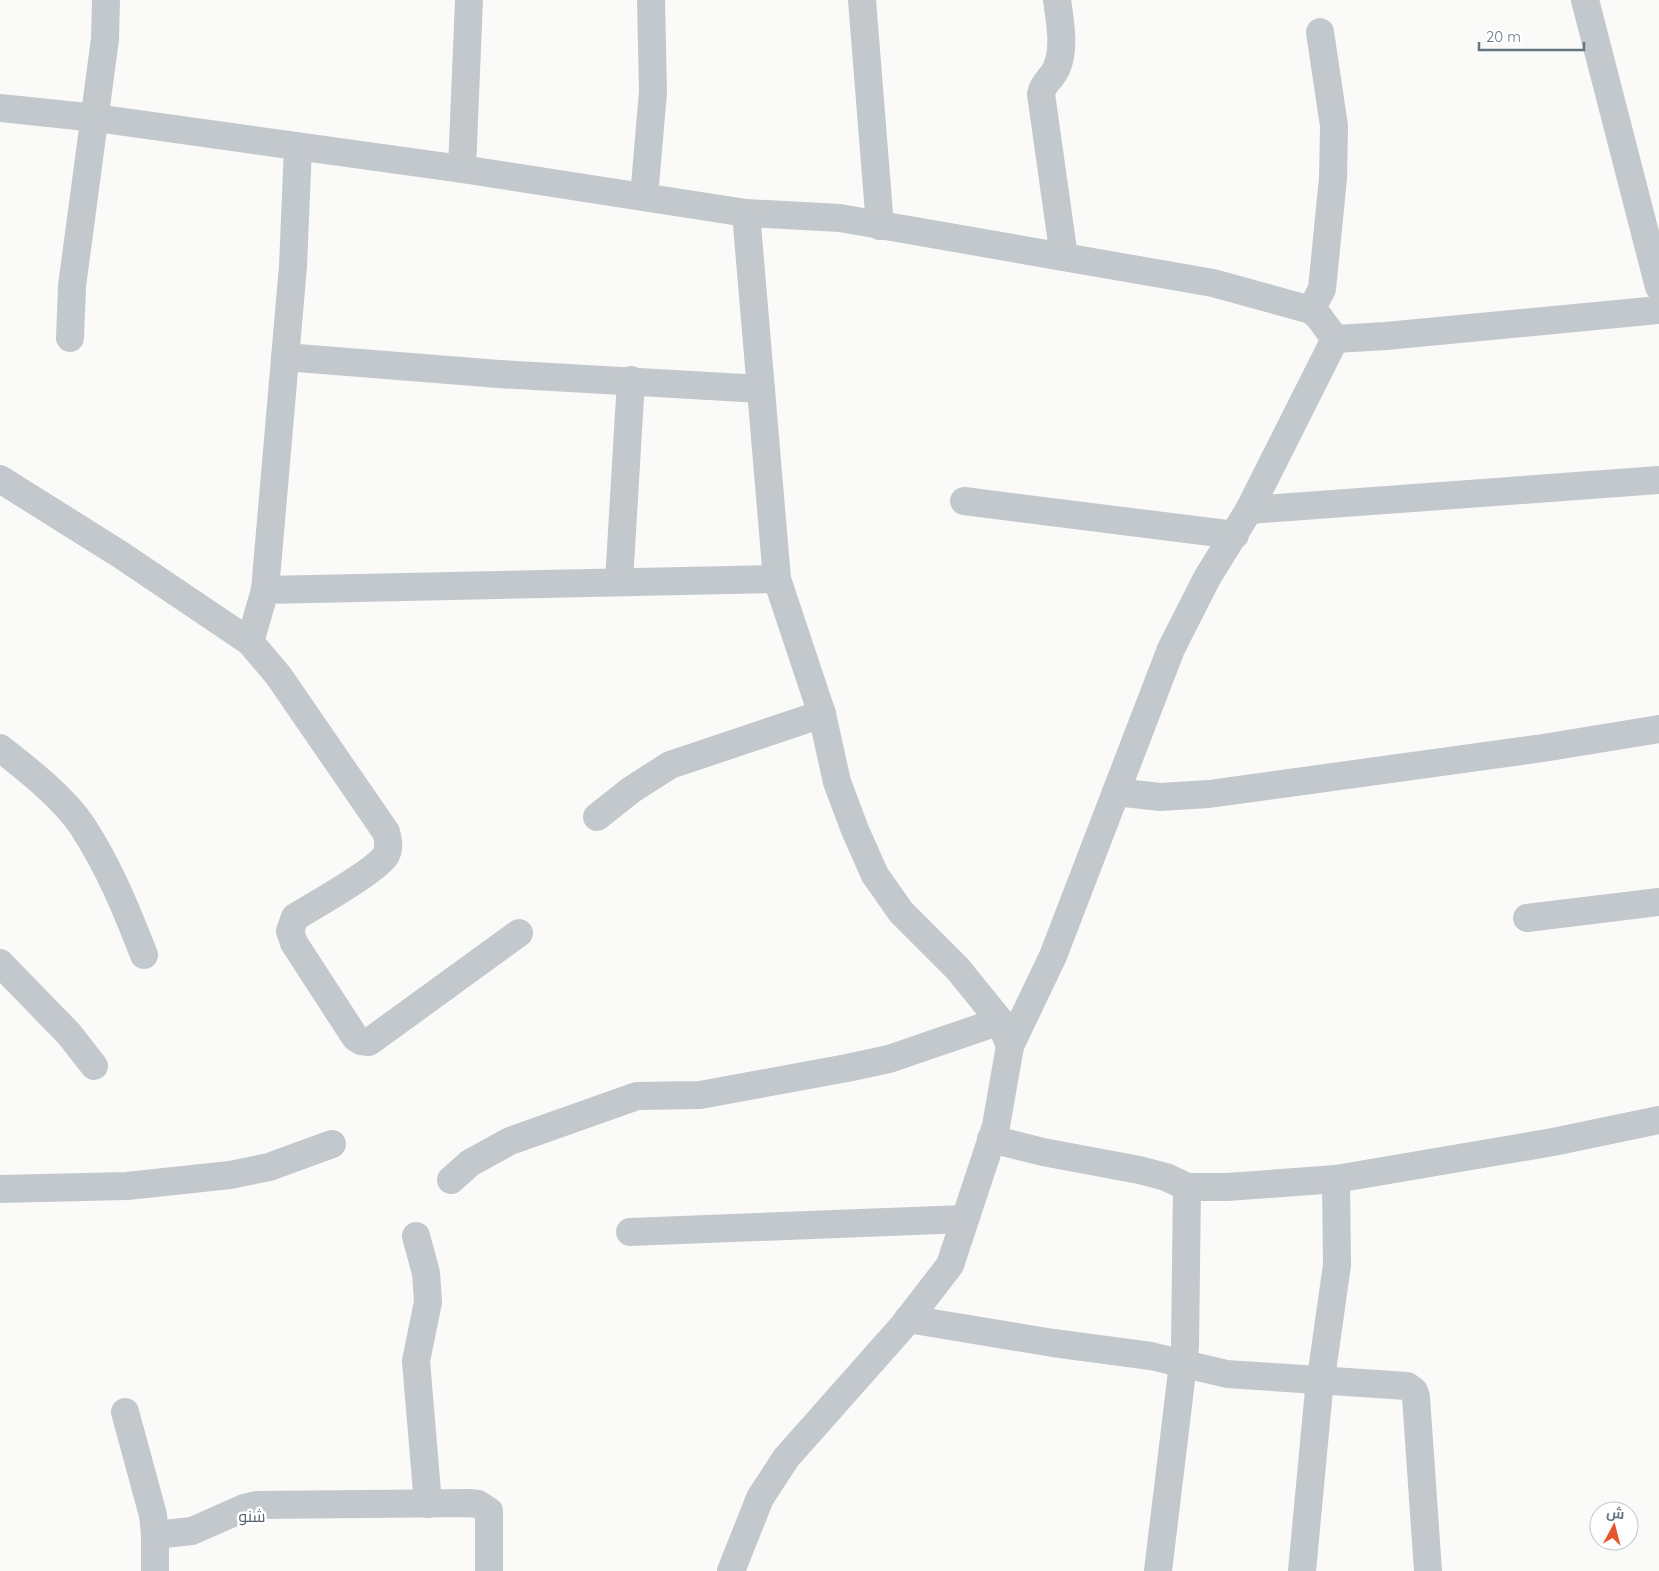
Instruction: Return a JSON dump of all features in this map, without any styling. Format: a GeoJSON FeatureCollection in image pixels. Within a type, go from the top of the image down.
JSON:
{"type":"FeatureCollection","features":[{"type":"Feature","properties":{"kind":"street"},"geometry":{"type":"LineString","coordinates":[[70,338],[72,286],[96,118],[105,40],[106,0]]}},
{"type":"Feature","properties":{"kind":"street"},"geometry":{"type":"LineString","coordinates":[[462,169],[469,0]]}},
{"type":"Feature","properties":{"kind":"street"},"geometry":{"type":"LineString","coordinates":[[644,197],[653,92],[651,0]]}},
{"type":"Feature","properties":{"kind":"street"},"geometry":{"type":"LineString","coordinates":[[862,0],[880,226]]}},
{"type":"Feature","properties":{"kind":"street"},"geometry":{"type":"LineString","coordinates":[[1057,0],[1060,51],[1057,68],[1044,84],[1042,94],[1064,257]]}},
{"type":"Feature","properties":{"kind":"street"},"geometry":{"type":"LineString","coordinates":[[1585,0],[1659,287]]}},
{"type":"Feature","properties":{"kind":"street"},"geometry":{"type":"LineString","coordinates":[[1311,310],[1317,302],[1324,281],[1333,178],[1334,126],[1320,32]]}},
{"type":"Feature","properties":{"kind":"street"},"geometry":{"type":"LineString","coordinates":[[0,108],[96,118],[462,169],[746,213],[840,218],[1213,283],[1311,310],[1319,317],[1335,339]]}},
{"type":"Feature","properties":{"kind":"street"},"geometry":{"type":"LineString","coordinates":[[250,642],[265,590],[293,266],[298,147]]}},
{"type":"Feature","properties":{"kind":"street"},"geometry":{"type":"LineString","coordinates":[[746,213],[777,579],[822,714],[838,782],[855,830],[875,875],[901,912],[958,969],[1000,1021],[1010,1046]]}},
{"type":"Feature","properties":{"kind":"street"},"geometry":{"type":"LineString","coordinates":[[1335,339],[1386,336],[1659,310]]}},
{"type":"Feature","properties":{"kind":"street"},"geometry":{"type":"LineString","coordinates":[[731,1571],[760,1498],[786,1458],[908,1319],[950,1265],[991,1139],[1010,1046],[1053,956],[1171,649],[1207,578],[1249,510],[1335,339]]}},
{"type":"Feature","properties":{"kind":"street"},"geometry":{"type":"LineString","coordinates":[[285,357],[500,374],[631,380],[761,390]]}},
{"type":"Feature","properties":{"kind":"street"},"geometry":{"type":"LineString","coordinates":[[618,582],[631,380]]}},
{"type":"Feature","properties":{"kind":"street"},"geometry":{"type":"LineString","coordinates":[[0,479],[121,555],[250,642],[278,675],[386,832],[389,843],[386,854],[374,867],[295,917],[290,927],[294,943],[355,1037],[361,1042],[369,1042],[519,932]]}},
{"type":"Feature","properties":{"kind":"street"},"geometry":{"type":"LineString","coordinates":[[1249,510],[1659,480]]}},
{"type":"Feature","properties":{"kind":"street"},"geometry":{"type":"LineString","coordinates":[[964,501],[1235,535]]}},
{"type":"Feature","properties":{"kind":"street"},"geometry":{"type":"LineString","coordinates":[[265,590],[777,579]]}},
{"type":"Feature","properties":{"kind":"street"},"geometry":{"type":"LineString","coordinates":[[597,817],[631,790],[670,765],[822,714]]}},
{"type":"Feature","properties":{"kind":"street"},"geometry":{"type":"LineString","coordinates":[[1116,792],[1160,797],[1208,794],[1543,748],[1659,729]]}},
{"type":"Feature","properties":{"kind":"street"},"geometry":{"type":"LineString","coordinates":[[0,748],[36,776],[82,826],[120,893],[144,955]]}},
{"type":"Feature","properties":{"kind":"street"},"geometry":{"type":"LineString","coordinates":[[1527,918],[1659,902]]}},
{"type":"Feature","properties":{"kind":"street"},"geometry":{"type":"LineString","coordinates":[[0,963],[46,1009],[94,1066]]}},
{"type":"Feature","properties":{"kind":"street"},"geometry":{"type":"LineString","coordinates":[[451,1180],[470,1163],[510,1141],[637,1096],[700,1095],[847,1068],[889,1059],[1000,1021]]}},
{"type":"Feature","properties":{"kind":"street"},"geometry":{"type":"LineString","coordinates":[[991,1139],[1043,1152],[1139,1170],[1166,1177],[1187,1187],[1250,1186],[1336,1179],[1554,1142],[1659,1120]]}},
{"type":"Feature","properties":{"kind":"street"},"geometry":{"type":"LineString","coordinates":[[0,1189],[127,1186],[230,1175],[270,1167],[332,1144]]}},
{"type":"Feature","properties":{"kind":"street"},"geometry":{"type":"LineString","coordinates":[[1302,1571],[1320,1379],[1337,1264],[1336,1179]]}},
{"type":"Feature","properties":{"kind":"street"},"geometry":{"type":"LineString","coordinates":[[1158,1571],[1183,1364],[1187,1187]]}},
{"type":"Feature","properties":{"kind":"street"},"geometry":{"type":"LineString","coordinates":[[630,1232],[965,1220]]}},
{"type":"Feature","properties":{"kind":"street"},"geometry":{"type":"LineString","coordinates":[[416,1236],[427,1283],[426,1320],[416,1361],[428,1504]]}},
{"type":"Feature","properties":{"kind":"street"},"geometry":{"type":"LineString","coordinates":[[908,1319],[1053,1344],[1151,1356],[1227,1374],[1401,1384],[1414,1391],[1428,1571]]}},
{"type":"Feature","properties":{"kind":"street"},"geometry":{"type":"LineString","coordinates":[[125,1412],[156,1535],[156,1571]]}},
{"type":"Feature","properties":{"kind":"street"},"geometry":{"type":"LineString","coordinates":[[156,1535],[192,1531],[244,1508],[257,1505],[469,1503],[478,1504],[489,1511],[489,1571]]}},
{"type":"Feature","properties":{"kind":"district","name":"شنو"},"geometry":{"type":"Point","coordinates":[252,1516]}}]}
